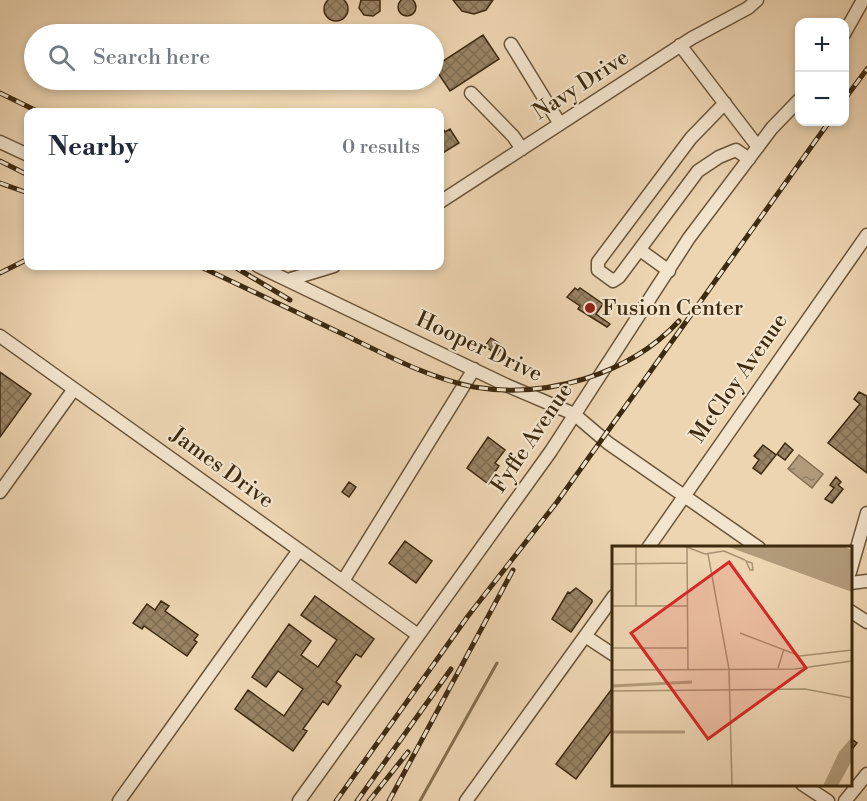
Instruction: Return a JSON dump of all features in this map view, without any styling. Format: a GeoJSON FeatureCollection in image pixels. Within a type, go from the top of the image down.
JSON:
{"type":"FeatureCollection","features":[{"type":"Feature","properties":{"kind":"street"},"geometry":{"type":"LineString","coordinates":[[849,25],[863,0]]}},
{"type":"Feature","properties":{"kind":"street","name":"Navy Drive"},"geometry":{"type":"LineString","coordinates":[[444,199],[681,45],[752,4]]}},
{"type":"Feature","properties":{"kind":"street"},"geometry":{"type":"LineString","coordinates":[[511,44],[560,124]]}},
{"type":"Feature","properties":{"kind":"street"},"geometry":{"type":"LineString","coordinates":[[681,45],[759,147]]}},
{"type":"Feature","properties":{"kind":"street"},"geometry":{"type":"LineString","coordinates":[[471,93],[522,150]]}},
{"type":"Feature","properties":{"kind":"street"},"geometry":{"type":"LineString","coordinates":[[725,104],[691,138],[598,262],[598,270],[613,281],[619,277],[699,171],[719,157],[736,150],[749,159]]}},
{"type":"Feature","properties":{"kind":"street","name":"Fyffe Avenue"},"geometry":{"type":"LineString","coordinates":[[300,801],[551,451],[689,238],[749,159],[795,105]]}},
{"type":"Feature","properties":{"kind":"street"},"geometry":{"type":"LineString","coordinates":[[0,142],[24,153]]}},
{"type":"Feature","properties":{"kind":"street","name":"McCloy Avenue"},"geometry":{"type":"LineString","coordinates":[[649,546],[682,496],[867,235]]}},
{"type":"Feature","properties":{"kind":"street"},"geometry":{"type":"LineString","coordinates":[[640,250],[669,271]]}},
{"type":"Feature","properties":{"kind":"street","name":"Hooper Drive"},"geometry":{"type":"LineString","coordinates":[[268,270],[474,369],[574,414],[608,443],[756,546]]}},
{"type":"Feature","properties":{"kind":"street"},"geometry":{"type":"LineString","coordinates":[[291,279],[321,270]]}},
{"type":"Feature","properties":{"kind":"street","name":"James Drive"},"geometry":{"type":"LineString","coordinates":[[0,336],[418,635]]}},
{"type":"Feature","properties":{"kind":"street"},"geometry":{"type":"LineString","coordinates":[[343,581],[474,369]]}},
{"type":"Feature","properties":{"kind":"street"},"geometry":{"type":"LineString","coordinates":[[0,492],[74,389]]}},
{"type":"Feature","properties":{"kind":"street"},"geometry":{"type":"LineString","coordinates":[[852,565],[867,513]]}},
{"type":"Feature","properties":{"kind":"street"},"geometry":{"type":"LineString","coordinates":[[119,801],[299,550]]}},
{"type":"Feature","properties":{"kind":"street"},"geometry":{"type":"LineString","coordinates":[[852,583],[867,581]]}},
{"type":"Feature","properties":{"kind":"street"},"geometry":{"type":"LineString","coordinates":[[465,801],[612,599]]}},
{"type":"Feature","properties":{"kind":"street"},"geometry":{"type":"LineString","coordinates":[[852,612],[867,622]]}},
{"type":"Feature","properties":{"kind":"street"},"geometry":{"type":"LineString","coordinates":[[585,636],[612,655]]}},
{"type":"Feature","properties":{"kind":"street"},"geometry":{"type":"LineString","coordinates":[[845,801],[867,774]]}},
{"type":"Feature","properties":{"kind":"street"},"geometry":{"type":"LineString","coordinates":[[805,786],[828,801]]}},
{"type":"Feature","properties":{"kind":"water"},"geometry":{"type":"Polygon","coordinates":[[[799,455],[823,474],[812,488],[788,469],[799,455]]]}},
{"type":"Feature","properties":{"kind":"building"},"geometry":{"type":"Polygon","coordinates":[[[331,-1],[341,-1],[347,5],[347,13],[340,20],[332,20],[325,13],[325,5],[331,-1]]]}},
{"type":"Feature","properties":{"kind":"building"},"geometry":{"type":"Polygon","coordinates":[[[404,-1],[410,-1],[415,4],[413,13],[407,16],[401,13],[398,7],[404,-1]]]}},
{"type":"Feature","properties":{"kind":"building"},"geometry":{"type":"Polygon","coordinates":[[[361,0],[380,0],[380,11],[373,16],[364,15],[359,8],[361,0]]]}},
{"type":"Feature","properties":{"kind":"building"},"geometry":{"type":"Polygon","coordinates":[[[453,0],[493,0],[486,10],[474,14],[462,11],[453,0]]]}},
{"type":"Feature","properties":{"kind":"building"},"geometry":{"type":"Polygon","coordinates":[[[483,35],[499,59],[450,91],[444,82],[444,60],[483,35]]]}},
{"type":"Feature","properties":{"kind":"building"},"geometry":{"type":"Polygon","coordinates":[[[450,129],[459,143],[444,152],[444,130],[445,132],[450,129]]]}},
{"type":"Feature","properties":{"kind":"building","name":"Fusion Center"},"geometry":{"type":"Polygon","coordinates":[[[575,288],[578,290],[580,288],[603,304],[596,314],[610,324],[607,327],[578,309],[580,306],[567,297],[575,288]]]}},
{"type":"Feature","properties":{"kind":"building"},"geometry":{"type":"Polygon","coordinates":[[[491,338],[503,346],[497,355],[485,346],[491,338]]]}},
{"type":"Feature","properties":{"kind":"building"},"geometry":{"type":"Polygon","coordinates":[[[0,372],[31,394],[0,437],[0,372]]]}},
{"type":"Feature","properties":{"kind":"building"},"geometry":{"type":"Polygon","coordinates":[[[859,392],[867,396],[867,473],[828,443],[860,404],[854,399],[859,392]]]}},
{"type":"Feature","properties":{"kind":"building"},"geometry":{"type":"Polygon","coordinates":[[[488,437],[505,450],[495,463],[499,466],[487,483],[467,468],[488,437]]]}},
{"type":"Feature","properties":{"kind":"building"},"geometry":{"type":"Polygon","coordinates":[[[785,443],[793,450],[785,460],[777,454],[785,443]]]}},
{"type":"Feature","properties":{"kind":"building"},"geometry":{"type":"Polygon","coordinates":[[[763,445],[776,455],[761,474],[753,468],[759,460],[754,456],[763,445]]]}},
{"type":"Feature","properties":{"kind":"building"},"geometry":{"type":"Polygon","coordinates":[[[836,477],[841,482],[838,485],[843,489],[832,503],[825,499],[834,488],[830,485],[836,477]]]}},
{"type":"Feature","properties":{"kind":"building"},"geometry":{"type":"Polygon","coordinates":[[[349,482],[356,487],[349,497],[342,492],[349,482]]]}},
{"type":"Feature","properties":{"kind":"building"},"geometry":{"type":"Polygon","coordinates":[[[405,541],[432,561],[416,583],[389,563],[405,541]]]}},
{"type":"Feature","properties":{"kind":"building"},"geometry":{"type":"Polygon","coordinates":[[[576,588],[592,602],[571,632],[552,619],[568,592],[576,588]]]}},
{"type":"Feature","properties":{"kind":"building"},"geometry":{"type":"Polygon","coordinates":[[[315,596],[374,639],[361,657],[356,654],[336,682],[341,686],[328,705],[323,701],[303,729],[307,731],[293,751],[235,709],[248,690],[284,716],[303,689],[278,671],[266,687],[252,677],[289,624],[311,641],[301,655],[318,667],[337,640],[301,615],[315,596]]]}},
{"type":"Feature","properties":{"kind":"building"},"geometry":{"type":"Polygon","coordinates":[[[161,601],[169,606],[165,611],[198,635],[194,640],[197,642],[187,656],[144,626],[142,629],[133,623],[147,604],[155,610],[161,601]]]}},
{"type":"Feature","properties":{"kind":"building"},"geometry":{"type":"Polygon","coordinates":[[[612,689],[612,730],[576,779],[556,764],[612,689]]]}},
{"type":"Feature","properties":{"kind":"building"},"geometry":{"type":"Polygon","coordinates":[[[852,739],[857,743],[852,749],[852,739]]]}},
{"type":"Feature","properties":{"kind":"waterway"},"geometry":{"type":"LineString","coordinates":[[420,801],[497,663]]}},
{"type":"Feature","properties":{"kind":"railway"},"geometry":{"type":"LineString","coordinates":[[849,93],[867,69]]}},
{"type":"Feature","properties":{"kind":"railway"},"geometry":{"type":"LineString","coordinates":[[0,93],[31,108]]}},
{"type":"Feature","properties":{"kind":"railway"},"geometry":{"type":"LineString","coordinates":[[336,801],[468,616],[557,502],[826,126]]}},
{"type":"Feature","properties":{"kind":"railway"},"geometry":{"type":"LineString","coordinates":[[0,161],[24,173]]}},
{"type":"Feature","properties":{"kind":"railway"},"geometry":{"type":"LineString","coordinates":[[0,183],[24,192]]}},
{"type":"Feature","properties":{"kind":"railway"},"geometry":{"type":"LineString","coordinates":[[0,273],[24,261]]}},
{"type":"Feature","properties":{"kind":"railway"},"geometry":{"type":"LineString","coordinates":[[207,270],[409,366],[457,383],[501,390],[557,386],[611,369],[636,356],[659,340],[679,321]]}},
{"type":"Feature","properties":{"kind":"railway"},"geometry":{"type":"LineString","coordinates":[[240,270],[290,300]]}},
{"type":"Feature","properties":{"kind":"railway"},"geometry":{"type":"LineString","coordinates":[[389,801],[513,570]]}},
{"type":"Feature","properties":{"kind":"railway"},"geometry":{"type":"LineString","coordinates":[[357,801],[451,669]]}},
{"type":"Feature","properties":{"kind":"railway"},"geometry":{"type":"LineString","coordinates":[[369,801],[408,752]]}},
{"type":"Feature","properties":{"kind":"place","name":"Fusion Center"},"geometry":{"type":"Point","coordinates":[590,308]}}]}
